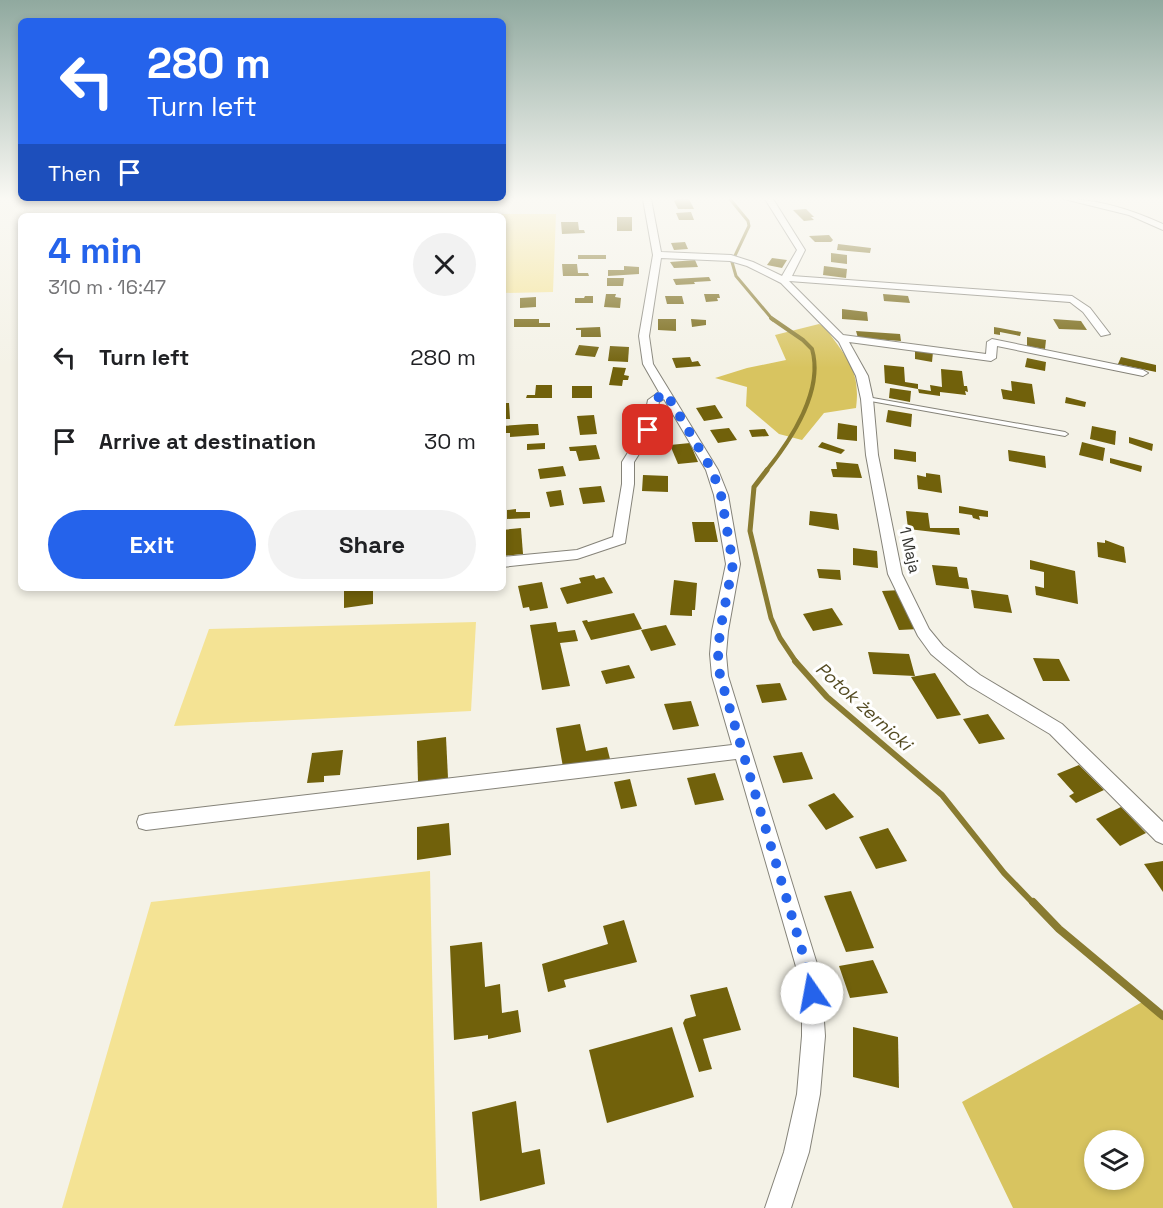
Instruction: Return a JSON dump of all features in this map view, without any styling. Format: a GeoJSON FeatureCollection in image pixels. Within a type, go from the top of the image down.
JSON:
{"type":"FeatureCollection","features":[{"type":"Feature","properties":{"kind":"street"},"geometry":{"type":"LineString","coordinates":[[657,255],[648,297],[644,336],[648,364],[712,470],[721,495],[733,564],[718,654],[720,676],[810,977],[814,1010],[810,1093],[795,1162],[778,1208]]}},
{"type":"Feature","properties":{"kind":"street"},"geometry":{"type":"LineString","coordinates":[[666,255],[731,258],[785,279],[1072,299],[1081,303],[1105,334]]}},
{"type":"Feature","properties":{"kind":"street"},"geometry":{"type":"LineString","coordinates":[[785,279],[798,255]]}},
{"type":"Feature","properties":{"kind":"street","name":"1 Maja"},"geometry":{"type":"LineString","coordinates":[[785,279],[840,338],[851,353],[862,376],[867,399],[872,455],[895,574],[923,632],[937,650],[968,675],[1056,729],[1163,835]]}},
{"type":"Feature","properties":{"kind":"street"},"geometry":{"type":"LineString","coordinates":[[840,338],[991,358],[992,342],[1143,373]]}},
{"type":"Feature","properties":{"kind":"street"},"geometry":{"type":"LineString","coordinates":[[506,562],[570,557],[597,552],[620,540],[628,484],[628,462],[648,430],[654,400],[666,393]]}},
{"type":"Feature","properties":{"kind":"street"},"geometry":{"type":"LineString","coordinates":[[146,822],[741,751]]}},
{"type":"Feature","properties":{"kind":"lane"},"geometry":{"type":"LineString","coordinates":[[867,399],[1065,434]]}},
{"type":"Feature","properties":{"kind":"shaded area"},"geometry":{"type":"Polygon","coordinates":[[[506,255],[554,255],[553,292],[506,293],[506,255]]]}},
{"type":"Feature","properties":{"kind":"shaded area"},"geometry":{"type":"Polygon","coordinates":[[[819,324],[825,327],[854,373],[856,408],[824,413],[802,440],[779,434],[746,406],[747,387],[715,378],[747,368],[786,360],[775,335],[819,324]]]}},
{"type":"Feature","properties":{"kind":"shaded area"},"geometry":{"type":"Polygon","coordinates":[[[476,622],[471,711],[174,726],[209,629],[476,622]]]}},
{"type":"Feature","properties":{"kind":"shaded area"},"geometry":{"type":"Polygon","coordinates":[[[430,871],[437,1208],[62,1208],[151,902],[430,871]]]}},
{"type":"Feature","properties":{"kind":"shaded area"},"geometry":{"type":"Polygon","coordinates":[[[1144,1001],[1163,1016],[1163,1208],[1013,1208],[962,1102],[1144,1001]]]}},
{"type":"Feature","properties":{"kind":"building"},"geometry":{"type":"Polygon","coordinates":[[[578,255],[606,255],[606,259],[578,259],[578,255]]]}},
{"type":"Feature","properties":{"kind":"building"},"geometry":{"type":"Polygon","coordinates":[[[831,255],[847,255],[847,264],[831,262],[831,255]]]}},
{"type":"Feature","properties":{"kind":"building"},"geometry":{"type":"Polygon","coordinates":[[[772,258],[787,260],[782,268],[767,265],[772,258]]]}},
{"type":"Feature","properties":{"kind":"building"},"geometry":{"type":"Polygon","coordinates":[[[695,260],[698,267],[674,268],[670,262],[695,260]]]}},
{"type":"Feature","properties":{"kind":"building"},"geometry":{"type":"Polygon","coordinates":[[[562,264],[577,264],[578,273],[588,273],[589,276],[563,276],[562,264]]]}},
{"type":"Feature","properties":{"kind":"building"},"geometry":{"type":"Polygon","coordinates":[[[624,266],[639,267],[639,274],[608,276],[608,270],[624,270],[624,266]]]}},
{"type":"Feature","properties":{"kind":"building"},"geometry":{"type":"Polygon","coordinates":[[[824,266],[847,269],[846,278],[823,275],[824,266]]]}},
{"type":"Feature","properties":{"kind":"building"},"geometry":{"type":"Polygon","coordinates":[[[709,277],[711,281],[694,282],[695,284],[676,285],[673,279],[709,277]]]}},
{"type":"Feature","properties":{"kind":"building"},"geometry":{"type":"Polygon","coordinates":[[[607,278],[624,278],[623,286],[607,286],[607,278]]]}},
{"type":"Feature","properties":{"kind":"building"},"geometry":{"type":"Polygon","coordinates":[[[606,294],[616,294],[615,297],[621,298],[620,308],[604,307],[606,294]]]}},
{"type":"Feature","properties":{"kind":"building"},"geometry":{"type":"Polygon","coordinates":[[[704,294],[719,294],[720,298],[717,298],[718,301],[706,302],[704,294]]]}},
{"type":"Feature","properties":{"kind":"building"},"geometry":{"type":"Polygon","coordinates":[[[883,294],[908,296],[910,303],[884,301],[883,294]]]}},
{"type":"Feature","properties":{"kind":"building"},"geometry":{"type":"Polygon","coordinates":[[[593,296],[593,303],[575,303],[575,298],[593,296]]]}},
{"type":"Feature","properties":{"kind":"building"},"geometry":{"type":"Polygon","coordinates":[[[665,296],[682,296],[684,304],[667,304],[665,296]]]}},
{"type":"Feature","properties":{"kind":"building"},"geometry":{"type":"Polygon","coordinates":[[[536,297],[536,307],[520,308],[520,298],[536,297]]]}},
{"type":"Feature","properties":{"kind":"building"},"geometry":{"type":"Polygon","coordinates":[[[842,309],[867,312],[868,321],[842,319],[842,309]]]}},
{"type":"Feature","properties":{"kind":"building"},"geometry":{"type":"Polygon","coordinates":[[[514,319],[539,319],[539,323],[550,323],[550,327],[514,327],[514,319]]]}},
{"type":"Feature","properties":{"kind":"building"},"geometry":{"type":"Polygon","coordinates":[[[658,319],[676,319],[676,331],[658,330],[658,319]]]}},
{"type":"Feature","properties":{"kind":"building"},"geometry":{"type":"Polygon","coordinates":[[[691,319],[706,320],[706,325],[692,327],[691,319]]]}},
{"type":"Feature","properties":{"kind":"building"},"geometry":{"type":"Polygon","coordinates":[[[1053,319],[1081,321],[1087,330],[1059,329],[1053,319]]]}},
{"type":"Feature","properties":{"kind":"building"},"geometry":{"type":"Polygon","coordinates":[[[600,327],[601,337],[581,337],[581,330],[576,330],[576,328],[600,327]]]}},
{"type":"Feature","properties":{"kind":"building"},"geometry":{"type":"Polygon","coordinates":[[[994,327],[1021,332],[1020,336],[1000,332],[1000,335],[994,334],[994,327]]]}},
{"type":"Feature","properties":{"kind":"building"},"geometry":{"type":"Polygon","coordinates":[[[856,331],[900,334],[901,341],[858,338],[856,331]]]}},
{"type":"Feature","properties":{"kind":"building"},"geometry":{"type":"Polygon","coordinates":[[[1027,337],[1046,340],[1045,349],[1027,346],[1027,337]]]}},
{"type":"Feature","properties":{"kind":"building"},"geometry":{"type":"Polygon","coordinates":[[[579,345],[599,347],[595,357],[575,355],[579,345]]]}},
{"type":"Feature","properties":{"kind":"building"},"geometry":{"type":"Polygon","coordinates":[[[610,346],[629,347],[628,362],[608,361],[610,346]]]}},
{"type":"Feature","properties":{"kind":"building"},"geometry":{"type":"Polygon","coordinates":[[[915,349],[933,352],[932,362],[915,359],[915,349]]]}},
{"type":"Feature","properties":{"kind":"building"},"geometry":{"type":"Polygon","coordinates":[[[690,357],[692,362],[698,361],[701,366],[676,368],[672,358],[690,357]]]}},
{"type":"Feature","properties":{"kind":"building"},"geometry":{"type":"Polygon","coordinates":[[[1121,357],[1156,365],[1156,372],[1118,364],[1121,357]]]}},
{"type":"Feature","properties":{"kind":"building"},"geometry":{"type":"Polygon","coordinates":[[[1027,358],[1046,362],[1045,371],[1025,367],[1027,358]]]}},
{"type":"Feature","properties":{"kind":"building"},"geometry":{"type":"Polygon","coordinates":[[[884,365],[904,367],[905,382],[918,384],[918,389],[885,383],[884,365]]]}},
{"type":"Feature","properties":{"kind":"building"},"geometry":{"type":"Polygon","coordinates":[[[613,367],[626,368],[624,375],[629,376],[628,380],[623,380],[622,386],[609,385],[613,367]]]}},
{"type":"Feature","properties":{"kind":"building"},"geometry":{"type":"Polygon","coordinates":[[[941,369],[962,371],[964,386],[967,386],[968,392],[965,391],[966,395],[940,392],[940,396],[919,393],[918,389],[931,391],[930,385],[942,387],[941,369]]]}},
{"type":"Feature","properties":{"kind":"building"},"geometry":{"type":"Polygon","coordinates":[[[1011,381],[1032,384],[1035,404],[1003,399],[1001,389],[1012,391],[1011,381]]]}},
{"type":"Feature","properties":{"kind":"building"},"geometry":{"type":"Polygon","coordinates":[[[536,385],[552,385],[552,398],[526,398],[527,395],[535,395],[536,385]]]}},
{"type":"Feature","properties":{"kind":"building"},"geometry":{"type":"Polygon","coordinates":[[[572,386],[592,386],[592,398],[572,398],[572,386]]]}},
{"type":"Feature","properties":{"kind":"building"},"geometry":{"type":"Polygon","coordinates":[[[890,388],[911,391],[910,402],[889,398],[890,388]]]}},
{"type":"Feature","properties":{"kind":"building"},"geometry":{"type":"Polygon","coordinates":[[[1066,397],[1086,402],[1085,407],[1065,403],[1066,397]]]}},
{"type":"Feature","properties":{"kind":"building"},"geometry":{"type":"Polygon","coordinates":[[[506,403],[509,403],[510,419],[506,419],[506,403]]]}},
{"type":"Feature","properties":{"kind":"building"},"geometry":{"type":"Polygon","coordinates":[[[715,405],[723,418],[704,421],[696,408],[715,405]]]}},
{"type":"Feature","properties":{"kind":"building"},"geometry":{"type":"Polygon","coordinates":[[[888,410],[912,414],[911,427],[886,422],[888,410]]]}},
{"type":"Feature","properties":{"kind":"building"},"geometry":{"type":"Polygon","coordinates":[[[594,415],[597,434],[580,435],[577,416],[594,415]]]}},
{"type":"Feature","properties":{"kind":"building"},"geometry":{"type":"Polygon","coordinates":[[[838,423],[857,426],[857,441],[837,439],[838,423]]]}},
{"type":"Feature","properties":{"kind":"building"},"geometry":{"type":"Polygon","coordinates":[[[538,424],[539,435],[510,437],[510,433],[506,433],[506,426],[538,424]]]}},
{"type":"Feature","properties":{"kind":"building"},"geometry":{"type":"Polygon","coordinates":[[[1092,426],[1116,431],[1115,445],[1090,439],[1092,426]]]}},
{"type":"Feature","properties":{"kind":"building"},"geometry":{"type":"Polygon","coordinates":[[[729,428],[737,440],[718,443],[710,430],[729,428]]]}},
{"type":"Feature","properties":{"kind":"building"},"geometry":{"type":"Polygon","coordinates":[[[765,429],[769,436],[752,437],[749,430],[765,429]]]}},
{"type":"Feature","properties":{"kind":"building"},"geometry":{"type":"Polygon","coordinates":[[[1129,437],[1153,444],[1152,451],[1129,443],[1129,437]]]}},
{"type":"Feature","properties":{"kind":"building"},"geometry":{"type":"Polygon","coordinates":[[[822,442],[845,450],[841,454],[818,447],[822,442]]]}},
{"type":"Feature","properties":{"kind":"building"},"geometry":{"type":"Polygon","coordinates":[[[1082,442],[1105,448],[1103,461],[1079,455],[1082,442]]]}},
{"type":"Feature","properties":{"kind":"building"},"geometry":{"type":"Polygon","coordinates":[[[545,443],[545,449],[527,450],[527,444],[545,443]]]}},
{"type":"Feature","properties":{"kind":"building"},"geometry":{"type":"Polygon","coordinates":[[[690,443],[698,462],[678,464],[670,445],[690,443]]]}},
{"type":"Feature","properties":{"kind":"building"},"geometry":{"type":"Polygon","coordinates":[[[596,445],[600,459],[579,461],[576,451],[570,451],[569,447],[596,445]]]}},
{"type":"Feature","properties":{"kind":"building"},"geometry":{"type":"Polygon","coordinates":[[[894,449],[916,452],[916,462],[894,459],[894,449]]]}},
{"type":"Feature","properties":{"kind":"building"},"geometry":{"type":"Polygon","coordinates":[[[1008,450],[1045,456],[1046,468],[1009,461],[1008,450]]]}},
{"type":"Feature","properties":{"kind":"building"},"geometry":{"type":"Polygon","coordinates":[[[1110,458],[1142,466],[1141,472],[1110,463],[1110,458]]]}},
{"type":"Feature","properties":{"kind":"building"},"geometry":{"type":"Polygon","coordinates":[[[836,462],[858,464],[862,478],[833,477],[831,469],[837,469],[836,462]]]}},
{"type":"Feature","properties":{"kind":"building"},"geometry":{"type":"Polygon","coordinates":[[[563,466],[566,476],[540,479],[538,469],[563,466]]]}},
{"type":"Feature","properties":{"kind":"building"},"geometry":{"type":"Polygon","coordinates":[[[926,473],[940,475],[942,493],[918,489],[917,475],[926,477],[926,473]]]}},
{"type":"Feature","properties":{"kind":"building"},"geometry":{"type":"Polygon","coordinates":[[[643,475],[668,476],[668,492],[642,491],[643,475]]]}},
{"type":"Feature","properties":{"kind":"building"},"geometry":{"type":"Polygon","coordinates":[[[601,486],[605,502],[583,504],[579,488],[601,486]]]}},
{"type":"Feature","properties":{"kind":"building"},"geometry":{"type":"Polygon","coordinates":[[[561,490],[564,505],[550,507],[546,492],[561,490]]]}},
{"type":"Feature","properties":{"kind":"building"},"geometry":{"type":"Polygon","coordinates":[[[959,506],[988,511],[988,517],[979,516],[980,520],[973,518],[972,515],[959,513],[959,506]]]}},
{"type":"Feature","properties":{"kind":"building"},"geometry":{"type":"Polygon","coordinates":[[[516,509],[516,512],[530,512],[530,518],[507,519],[507,510],[516,509]]]}},
{"type":"Feature","properties":{"kind":"building"},"geometry":{"type":"Polygon","coordinates":[[[810,511],[837,514],[839,530],[809,525],[810,511]]]}},
{"type":"Feature","properties":{"kind":"building"},"geometry":{"type":"Polygon","coordinates":[[[906,511],[928,513],[930,528],[959,528],[960,535],[908,529],[906,511]]]}},
{"type":"Feature","properties":{"kind":"building"},"geometry":{"type":"Polygon","coordinates":[[[692,522],[714,522],[718,542],[695,542],[692,522]]]}},
{"type":"Feature","properties":{"kind":"building"},"geometry":{"type":"Polygon","coordinates":[[[521,528],[523,554],[506,556],[506,530],[521,528]]]}},
{"type":"Feature","properties":{"kind":"building"},"geometry":{"type":"Polygon","coordinates":[[[1105,540],[1124,547],[1126,563],[1098,557],[1097,542],[1105,543],[1105,540]]]}},
{"type":"Feature","properties":{"kind":"building"},"geometry":{"type":"Polygon","coordinates":[[[853,548],[877,551],[878,568],[853,565],[853,548]]]}},
{"type":"Feature","properties":{"kind":"building"},"geometry":{"type":"Polygon","coordinates":[[[1030,560],[1075,571],[1078,604],[1036,595],[1035,586],[1044,588],[1044,572],[1030,569],[1030,560]]]}},
{"type":"Feature","properties":{"kind":"building"},"geometry":{"type":"Polygon","coordinates":[[[932,565],[957,567],[959,577],[967,578],[969,589],[936,585],[932,565]]]}},
{"type":"Feature","properties":{"kind":"building"},"geometry":{"type":"Polygon","coordinates":[[[817,569],[840,570],[841,580],[819,578],[817,569]]]}},
{"type":"Feature","properties":{"kind":"building"},"geometry":{"type":"Polygon","coordinates":[[[594,575],[596,579],[604,577],[613,593],[567,604],[560,588],[581,583],[579,578],[594,575]]]}},
{"type":"Feature","properties":{"kind":"building"},"geometry":{"type":"Polygon","coordinates":[[[674,580],[697,583],[695,610],[692,610],[692,616],[670,615],[674,580]]]}},
{"type":"Feature","properties":{"kind":"building"},"geometry":{"type":"Polygon","coordinates":[[[542,582],[548,608],[530,611],[529,607],[523,608],[518,586],[542,582]]]}},
{"type":"Feature","properties":{"kind":"building"},"geometry":{"type":"Polygon","coordinates":[[[901,590],[919,629],[899,630],[882,591],[901,590]]]}},
{"type":"Feature","properties":{"kind":"building"},"geometry":{"type":"Polygon","coordinates":[[[971,590],[1008,595],[1012,613],[974,608],[971,590]]]}},
{"type":"Feature","properties":{"kind":"building"},"geometry":{"type":"Polygon","coordinates":[[[344,591],[373,591],[373,604],[344,608],[344,591]]]}},
{"type":"Feature","properties":{"kind":"building"},"geometry":{"type":"Polygon","coordinates":[[[832,608],[843,625],[813,631],[803,614],[832,608]]]}},
{"type":"Feature","properties":{"kind":"building"},"geometry":{"type":"Polygon","coordinates":[[[634,613],[642,629],[591,640],[582,621],[587,620],[588,622],[634,613]]]}},
{"type":"Feature","properties":{"kind":"building"},"geometry":{"type":"Polygon","coordinates":[[[556,622],[558,632],[575,630],[578,641],[560,643],[570,686],[542,690],[530,625],[556,622]]]}},
{"type":"Feature","properties":{"kind":"building"},"geometry":{"type":"Polygon","coordinates":[[[666,625],[676,645],[651,651],[641,630],[666,625]]]}},
{"type":"Feature","properties":{"kind":"building"},"geometry":{"type":"Polygon","coordinates":[[[868,652],[909,654],[915,676],[873,674],[868,652]]]}},
{"type":"Feature","properties":{"kind":"building"},"geometry":{"type":"Polygon","coordinates":[[[1033,658],[1059,659],[1070,681],[1043,681],[1033,658]]]}},
{"type":"Feature","properties":{"kind":"building"},"geometry":{"type":"Polygon","coordinates":[[[629,665],[635,678],[606,684],[601,671],[629,665]]]}},
{"type":"Feature","properties":{"kind":"building"},"geometry":{"type":"Polygon","coordinates":[[[935,673],[961,715],[937,719],[911,677],[935,673]]]}},
{"type":"Feature","properties":{"kind":"building"},"geometry":{"type":"Polygon","coordinates":[[[780,683],[787,700],[762,703],[756,685],[780,683]]]}},
{"type":"Feature","properties":{"kind":"building"},"geometry":{"type":"Polygon","coordinates":[[[691,701],[699,726],[673,730],[664,704],[691,701]]]}},
{"type":"Feature","properties":{"kind":"building"},"geometry":{"type":"Polygon","coordinates":[[[988,714],[1005,739],[979,744],[963,719],[988,714]]]}},
{"type":"Feature","properties":{"kind":"building"},"geometry":{"type":"Polygon","coordinates":[[[580,724],[586,751],[607,747],[611,763],[563,767],[556,728],[580,724]]]}},
{"type":"Feature","properties":{"kind":"building"},"geometry":{"type":"Polygon","coordinates":[[[446,737],[448,778],[418,782],[417,741],[446,737]]]}},
{"type":"Feature","properties":{"kind":"building"},"geometry":{"type":"Polygon","coordinates":[[[343,750],[340,775],[324,776],[324,782],[307,783],[312,753],[343,750]]]}},
{"type":"Feature","properties":{"kind":"building"},"geometry":{"type":"Polygon","coordinates":[[[802,752],[813,779],[783,783],[773,756],[802,752]]]}},
{"type":"Feature","properties":{"kind":"building"},"geometry":{"type":"Polygon","coordinates":[[[1079,765],[1104,790],[1076,803],[1069,796],[1074,793],[1057,774],[1079,765]]]}},
{"type":"Feature","properties":{"kind":"building"},"geometry":{"type":"Polygon","coordinates":[[[715,773],[724,800],[695,805],[687,778],[715,773]]]}},
{"type":"Feature","properties":{"kind":"building"},"geometry":{"type":"Polygon","coordinates":[[[630,779],[637,806],[621,809],[614,782],[630,779]]]}},
{"type":"Feature","properties":{"kind":"building"},"geometry":{"type":"Polygon","coordinates":[[[834,793],[854,817],[826,830],[808,805],[834,793]]]}},
{"type":"Feature","properties":{"kind":"building"},"geometry":{"type":"Polygon","coordinates":[[[1121,807],[1146,833],[1120,846],[1096,819],[1121,807]]]}},
{"type":"Feature","properties":{"kind":"building"},"geometry":{"type":"Polygon","coordinates":[[[449,823],[451,855],[417,860],[417,827],[449,823]]]}},
{"type":"Feature","properties":{"kind":"building"},"geometry":{"type":"Polygon","coordinates":[[[888,828],[907,861],[876,869],[859,837],[888,828]]]}},
{"type":"Feature","properties":{"kind":"building"},"geometry":{"type":"Polygon","coordinates":[[[1163,861],[1163,892],[1144,864],[1163,861]]]}},
{"type":"Feature","properties":{"kind":"building"},"geometry":{"type":"Polygon","coordinates":[[[851,891],[874,948],[846,952],[824,896],[851,891]]]}},
{"type":"Feature","properties":{"kind":"building"},"geometry":{"type":"Polygon","coordinates":[[[624,920],[637,962],[564,980],[566,987],[548,992],[542,964],[608,944],[603,926],[624,920]]]}},
{"type":"Feature","properties":{"kind":"building"},"geometry":{"type":"Polygon","coordinates":[[[482,942],[485,987],[500,984],[502,1013],[518,1010],[521,1032],[488,1039],[488,1035],[454,1040],[450,946],[482,942]]]}},
{"type":"Feature","properties":{"kind":"building"},"geometry":{"type":"Polygon","coordinates":[[[873,960],[888,993],[850,998],[839,966],[873,960]]]}},
{"type":"Feature","properties":{"kind":"building"},"geometry":{"type":"Polygon","coordinates":[[[727,987],[741,1030],[703,1039],[712,1069],[699,1072],[683,1023],[685,1019],[696,1016],[690,995],[727,987]]]}},
{"type":"Feature","properties":{"kind":"building"},"geometry":{"type":"Polygon","coordinates":[[[672,1027],[694,1097],[607,1123],[589,1050],[672,1027]]]}},
{"type":"Feature","properties":{"kind":"building"},"geometry":{"type":"Polygon","coordinates":[[[853,1027],[898,1037],[899,1088],[853,1077],[853,1027]]]}},
{"type":"Feature","properties":{"kind":"building"},"geometry":{"type":"Polygon","coordinates":[[[516,1101],[522,1153],[540,1149],[545,1184],[480,1201],[472,1112],[516,1101]]]}},
{"type":"Feature","properties":{"kind":"waterway","name":"Potok żernicki"},"geometry":{"type":"LineString","coordinates":[[735,255],[732,262],[736,276],[772,319]]}},
{"type":"Feature","properties":{"kind":"waterway","name":"Potok żernicki"},"geometry":{"type":"LineString","coordinates":[[766,471],[795,430],[803,414],[813,381],[814,365],[812,349],[772,319]]}},
{"type":"Feature","properties":{"kind":"waterway","name":"Potok żernicki"},"geometry":{"type":"LineString","coordinates":[[767,470],[754,487],[750,531],[771,618],[780,638],[796,662]]}},
{"type":"Feature","properties":{"kind":"waterway","name":"Potok żernicki"},"geometry":{"type":"LineString","coordinates":[[795,661],[827,697],[942,795],[1004,873],[1034,904]]}},
{"type":"Feature","properties":{"kind":"waterway","name":"Potok żernicki"},"geometry":{"type":"LineString","coordinates":[[1033,902],[1059,929],[1163,1016]]}},
{"type":"Feature","properties":{"kind":"route"},"geometry":{"type":"LineString","coordinates":[[648,430],[654,400],[666,393],[712,470],[721,495],[733,564],[720,631],[718,654],[720,676],[741,751],[779,867],[810,977],[812,993]]}}]}
